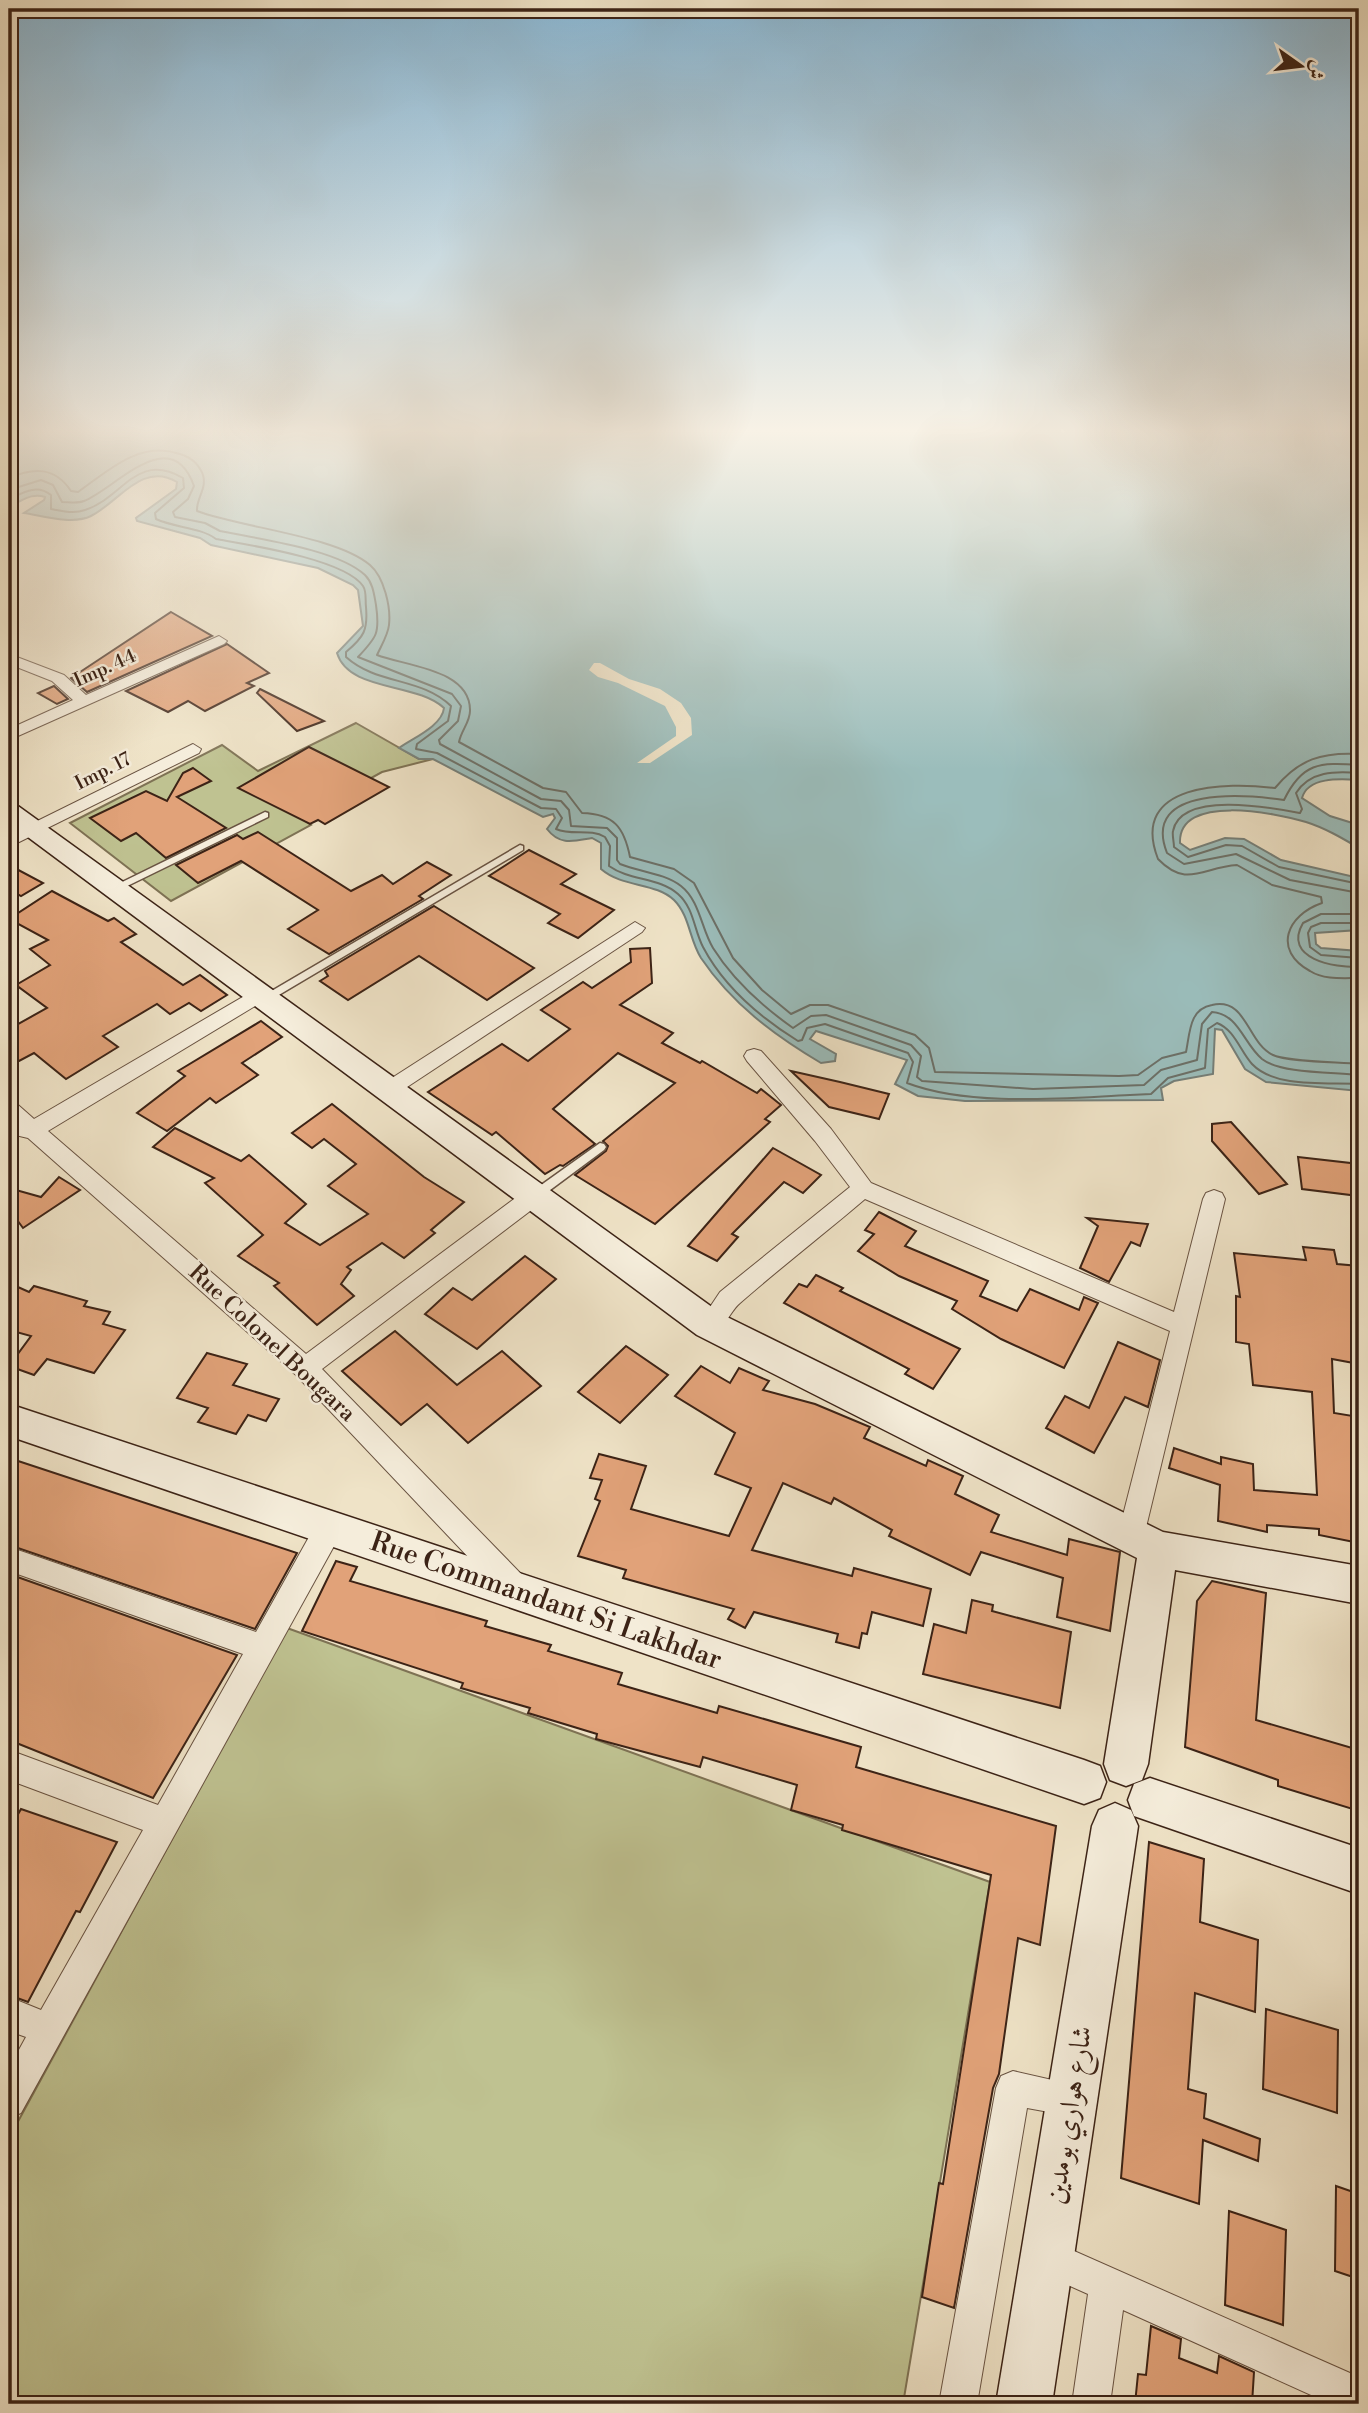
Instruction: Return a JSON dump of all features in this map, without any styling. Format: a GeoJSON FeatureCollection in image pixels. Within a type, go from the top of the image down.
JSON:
{"type":"FeatureCollection","features":[{"type":"Feature","properties":{"kind":"street","name":"Imp. 44"},"geometry":{"type":"LineString","coordinates":[[9,735],[219,641]]}},
{"type":"Feature","properties":{"kind":"street"},"geometry":{"type":"LineString","coordinates":[[9,659],[58,678],[83,701]]}},
{"type":"Feature","properties":{"kind":"street","name":"Imp. 17"},"geometry":{"type":"LineString","coordinates":[[17,828],[193,749]]}},
{"type":"Feature","properties":{"kind":"street"},"geometry":{"type":"LineString","coordinates":[[17,828],[113,889],[710,1325],[1145,1542],[1359,1585]]}},
{"type":"Feature","properties":{"kind":"street"},"geometry":{"type":"LineString","coordinates":[[388,1090],[635,928]]}},
{"type":"Feature","properties":{"kind":"street"},"geometry":{"type":"LineString","coordinates":[[20,1128],[261,997]]}},
{"type":"Feature","properties":{"kind":"street"},"geometry":{"type":"LineString","coordinates":[[754,1056],[823,1135],[863,1189],[1183,1326]]}},
{"type":"Feature","properties":{"kind":"street","name":"Rue Colonel Bougara"},"geometry":{"type":"LineString","coordinates":[[9,1109],[20,1128],[306,1368],[521,1592]]}},
{"type":"Feature","properties":{"kind":"street"},"geometry":{"type":"LineString","coordinates":[[710,1325],[728,1299],[863,1189]]}},
{"type":"Feature","properties":{"kind":"street"},"geometry":{"type":"LineString","coordinates":[[306,1368],[534,1196]]}},
{"type":"Feature","properties":{"kind":"street"},"geometry":{"type":"LineString","coordinates":[[1126,1764],[1145,1542],[1183,1326],[1214,1199]]}},
{"type":"Feature","properties":{"kind":"street","name":"Rue Commandant Si Lakhdar"},"geometry":{"type":"LineString","coordinates":[[9,1420],[1084,1782]]}},
{"type":"Feature","properties":{"kind":"street"},"geometry":{"type":"LineString","coordinates":[[9,2101],[162,1822],[329,1528]]}},
{"type":"Feature","properties":{"kind":"street"},"geometry":{"type":"LineString","coordinates":[[9,1559],[263,1648]]}},
{"type":"Feature","properties":{"kind":"street"},"geometry":{"type":"LineString","coordinates":[[1133,1813],[1143,1779],[1126,1764],[1104,1761],[1094,1765],[1084,1782],[1091,1809],[1133,1813],[1359,1871]]}},
{"type":"Feature","properties":{"kind":"street"},"geometry":{"type":"LineString","coordinates":[[9,1765],[162,1822]]}},
{"type":"Feature","properties":{"kind":"street","name":"شارع هواري بومدين"},"geometry":{"type":"LineString","coordinates":[[1024,2404],[1071,2099],[1133,1813]]}},
{"type":"Feature","properties":{"kind":"street"},"geometry":{"type":"LineString","coordinates":[[9,2014],[49,2030]]}},
{"type":"Feature","properties":{"kind":"street"},"geometry":{"type":"LineString","coordinates":[[958,2404],[1013,2088],[1071,2099]]}},
{"type":"Feature","properties":{"kind":"street"},"geometry":{"type":"LineString","coordinates":[[1047,2257],[1340,2395]]}},
{"type":"Feature","properties":{"kind":"street"},"geometry":{"type":"LineString","coordinates":[[1091,2404],[1108,2284]]}},
{"type":"Feature","properties":{"kind":"lane"},"geometry":{"type":"LineString","coordinates":[[113,889],[265,816]]}},
{"type":"Feature","properties":{"kind":"lane"},"geometry":{"type":"LineString","coordinates":[[261,997],[520,848]]}},
{"type":"Feature","properties":{"kind":"lane"},"geometry":{"type":"LineString","coordinates":[[534,1196],[600,1147]]}},
{"type":"Feature","properties":{"kind":"green space"},"geometry":{"type":"Polygon","coordinates":[[[356,723],[419,759],[433,759],[382,772],[300,817],[311,825],[171,901],[70,823],[222,745],[258,771],[356,723]]]}},
{"type":"Feature","properties":{"kind":"green space"},"geometry":{"type":"Polygon","coordinates":[[[287,1628],[990,1882],[903,2404],[9,2404],[9,2138],[287,1628]]]}},
{"type":"Feature","properties":{"kind":"water"},"geometry":{"type":"Polygon","coordinates":[[[211,545],[1359,545],[1359,780],[1335,779],[1318,782],[1305,791],[1302,798],[1330,816],[1359,825],[1359,848],[1306,822],[1273,814],[1231,810],[1195,817],[1184,827],[1180,843],[1190,850],[1225,838],[1244,839],[1281,860],[1359,878],[1359,930],[1315,933],[1316,944],[1321,948],[1359,951],[1359,1091],[1266,1082],[1245,1069],[1222,1030],[1215,1029],[1213,1074],[1174,1081],[1161,1088],[1163,1100],[965,1101],[918,1096],[895,1084],[907,1060],[816,1031],[810,1039],[836,1054],[835,1061],[821,1063],[771,1030],[726,990],[701,958],[683,913],[674,900],[658,890],[619,879],[601,869],[601,843],[592,838],[568,841],[557,838],[547,829],[555,818],[553,814],[543,817],[433,759],[419,759],[399,748],[433,726],[444,708],[417,694],[369,681],[344,665],[337,653],[363,626],[358,590],[353,585],[318,568],[211,545]]]}},
{"type":"Feature","properties":{"kind":"pier"},"geometry":{"type":"Polygon","coordinates":[[[594,663],[600,663],[629,679],[660,689],[681,703],[691,718],[692,735],[650,763],[637,763],[676,736],[676,727],[665,706],[618,683],[598,677],[589,670],[594,663]]]}},
{"type":"Feature","properties":{"kind":"building"},"geometry":{"type":"Polygon","coordinates":[[[171,612],[212,636],[87,692],[71,678],[171,612]]]}},
{"type":"Feature","properties":{"kind":"building"},"geometry":{"type":"Polygon","coordinates":[[[227,644],[269,673],[247,683],[254,686],[205,711],[188,701],[168,712],[126,691],[227,644]]]}},
{"type":"Feature","properties":{"kind":"building"},"geometry":{"type":"Polygon","coordinates":[[[54,686],[68,699],[57,704],[38,693],[54,686]]]}},
{"type":"Feature","properties":{"kind":"building"},"geometry":{"type":"Polygon","coordinates":[[[260,689],[324,721],[297,731],[257,693],[260,689]]]}},
{"type":"Feature","properties":{"kind":"building"},"geometry":{"type":"Polygon","coordinates":[[[309,747],[389,787],[325,824],[318,820],[310,824],[238,788],[309,747]]]}},
{"type":"Feature","properties":{"kind":"building"},"geometry":{"type":"Polygon","coordinates":[[[193,768],[211,781],[177,797],[226,828],[166,858],[136,833],[121,841],[90,818],[146,791],[167,801],[183,773],[193,768]]]}},
{"type":"Feature","properties":{"kind":"building"},"geometry":{"type":"Polygon","coordinates":[[[258,832],[351,891],[382,875],[393,884],[427,862],[451,875],[419,896],[423,899],[329,954],[288,929],[318,910],[241,861],[198,883],[176,865],[237,835],[243,839],[258,832]]]}},
{"type":"Feature","properties":{"kind":"building"},"geometry":{"type":"Polygon","coordinates":[[[529,850],[576,874],[561,884],[614,910],[578,938],[548,923],[560,914],[489,876],[529,850]]]}},
{"type":"Feature","properties":{"kind":"building"},"geometry":{"type":"Polygon","coordinates":[[[9,865],[43,883],[21,896],[9,889],[9,865]]]}},
{"type":"Feature","properties":{"kind":"building"},"geometry":{"type":"Polygon","coordinates":[[[52,891],[108,921],[114,918],[136,934],[121,942],[183,985],[200,975],[227,995],[201,1011],[189,1003],[170,1014],[157,1004],[103,1036],[118,1047],[66,1079],[34,1053],[19,1061],[9,1052],[9,1029],[47,1008],[16,985],[50,965],[30,949],[48,940],[9,919],[52,891]]]}},
{"type":"Feature","properties":{"kind":"building"},"geometry":{"type":"Polygon","coordinates":[[[434,906],[534,968],[487,1000],[419,956],[348,1000],[320,981],[328,976],[325,971],[434,906]]]}},
{"type":"Feature","properties":{"kind":"building"},"geometry":{"type":"Polygon","coordinates":[[[650,948],[652,983],[620,1005],[673,1033],[662,1043],[700,1063],[702,1061],[757,1093],[761,1089],[781,1105],[765,1119],[770,1122],[655,1224],[575,1175],[606,1151],[608,1146],[603,1141],[675,1083],[618,1053],[553,1109],[595,1144],[563,1166],[560,1165],[545,1174],[496,1132],[492,1135],[428,1092],[502,1044],[528,1061],[570,1029],[541,1010],[583,982],[592,988],[631,962],[630,949],[650,948]]]}},
{"type":"Feature","properties":{"kind":"building"},"geometry":{"type":"Polygon","coordinates":[[[261,1021],[282,1037],[242,1063],[258,1075],[216,1103],[210,1098],[167,1131],[137,1113],[185,1076],[178,1071],[261,1021]]]}},
{"type":"Feature","properties":{"kind":"building"},"geometry":{"type":"Polygon","coordinates":[[[791,1071],[889,1094],[879,1119],[829,1107],[791,1071]]]}},
{"type":"Feature","properties":{"kind":"building"},"geometry":{"type":"Polygon","coordinates":[[[332,1104],[424,1177],[464,1202],[431,1230],[435,1233],[404,1258],[382,1243],[347,1267],[351,1270],[341,1284],[354,1296],[317,1325],[274,1286],[279,1283],[238,1256],[263,1235],[205,1183],[214,1178],[153,1147],[175,1128],[241,1161],[249,1155],[306,1204],[285,1223],[320,1245],[368,1214],[328,1186],[356,1164],[324,1139],[312,1148],[292,1133],[332,1104]]]}},
{"type":"Feature","properties":{"kind":"building"},"geometry":{"type":"Polygon","coordinates":[[[1231,1122],[1287,1184],[1259,1194],[1212,1141],[1212,1124],[1231,1122]]]}},
{"type":"Feature","properties":{"kind":"building"},"geometry":{"type":"Polygon","coordinates":[[[773,1148],[821,1175],[803,1193],[784,1182],[732,1234],[738,1237],[717,1261],[688,1246],[773,1148]]]}},
{"type":"Feature","properties":{"kind":"building"},"geometry":{"type":"Polygon","coordinates":[[[1298,1157],[1359,1164],[1359,1196],[1302,1189],[1298,1157]]]}},
{"type":"Feature","properties":{"kind":"building"},"geometry":{"type":"Polygon","coordinates":[[[59,1177],[80,1190],[23,1228],[9,1209],[9,1188],[41,1197],[59,1177]]]}},
{"type":"Feature","properties":{"kind":"building"},"geometry":{"type":"Polygon","coordinates":[[[879,1212],[916,1231],[905,1246],[988,1281],[980,1296],[1017,1311],[1030,1289],[1079,1310],[1084,1297],[1098,1303],[1064,1368],[1001,1339],[952,1309],[957,1301],[899,1276],[858,1251],[874,1234],[865,1230],[879,1212]]]}},
{"type":"Feature","properties":{"kind":"building"},"geometry":{"type":"Polygon","coordinates":[[[1087,1218],[1148,1224],[1140,1246],[1131,1242],[1109,1282],[1080,1268],[1098,1226],[1087,1218]]]}},
{"type":"Feature","properties":{"kind":"building"},"geometry":{"type":"Polygon","coordinates":[[[1303,1247],[1334,1250],[1337,1264],[1359,1266],[1359,1364],[1332,1359],[1334,1413],[1359,1417],[1359,1543],[1319,1535],[1319,1529],[1267,1525],[1267,1532],[1218,1521],[1220,1485],[1169,1468],[1174,1448],[1221,1464],[1221,1457],[1253,1464],[1254,1490],[1317,1495],[1312,1392],[1253,1385],[1249,1344],[1236,1342],[1236,1296],[1240,1297],[1234,1253],[1306,1260],[1303,1247]]]}},
{"type":"Feature","properties":{"kind":"building"},"geometry":{"type":"Polygon","coordinates":[[[525,1256],[556,1279],[477,1349],[425,1314],[453,1288],[472,1300],[525,1256]]]}},
{"type":"Feature","properties":{"kind":"building"},"geometry":{"type":"Polygon","coordinates":[[[816,1275],[843,1288],[840,1291],[960,1349],[933,1389],[905,1374],[909,1369],[784,1303],[799,1284],[807,1287],[816,1275]]]}},
{"type":"Feature","properties":{"kind":"building"},"geometry":{"type":"Polygon","coordinates":[[[9,1283],[29,1292],[34,1286],[87,1301],[84,1306],[110,1312],[103,1324],[125,1330],[94,1373],[47,1359],[34,1375],[9,1366],[31,1336],[9,1330],[9,1283]]]}},
{"type":"Feature","properties":{"kind":"building"},"geometry":{"type":"Polygon","coordinates":[[[395,1331],[457,1385],[502,1351],[541,1386],[468,1443],[427,1404],[401,1425],[342,1371],[395,1331]]]}},
{"type":"Feature","properties":{"kind":"building"},"geometry":{"type":"Polygon","coordinates":[[[1118,1342],[1160,1360],[1148,1407],[1125,1397],[1094,1453],[1046,1428],[1065,1396],[1089,1408],[1118,1342]]]}},
{"type":"Feature","properties":{"kind":"building"},"geometry":{"type":"Polygon","coordinates":[[[626,1346],[668,1375],[620,1423],[578,1392],[626,1346]]]}},
{"type":"Feature","properties":{"kind":"building"},"geometry":{"type":"Polygon","coordinates":[[[207,1353],[247,1364],[233,1385],[279,1399],[266,1421],[248,1415],[236,1434],[198,1422],[208,1408],[177,1398],[207,1353]]]}},
{"type":"Feature","properties":{"kind":"building"},"geometry":{"type":"Polygon","coordinates":[[[701,1366],[730,1383],[739,1368],[769,1381],[763,1390],[815,1404],[870,1427],[864,1438],[926,1466],[928,1460],[963,1476],[955,1494],[999,1515],[991,1532],[1067,1555],[1069,1539],[1120,1552],[1110,1631],[1057,1617],[1063,1578],[981,1552],[970,1575],[889,1536],[892,1530],[834,1498],[831,1504],[783,1483],[752,1550],[852,1576],[854,1568],[931,1589],[923,1626],[872,1612],[867,1634],[862,1633],[859,1648],[836,1642],[838,1634],[754,1612],[745,1628],[728,1619],[734,1609],[623,1578],[626,1570],[578,1556],[600,1501],[595,1499],[602,1480],[590,1478],[599,1454],[646,1466],[631,1509],[729,1536],[751,1488],[715,1474],[735,1433],[675,1396],[701,1366]]]}},
{"type":"Feature","properties":{"kind":"building"},"geometry":{"type":"Polygon","coordinates":[[[9,1458],[297,1553],[255,1629],[9,1545],[9,1458]]]}},
{"type":"Feature","properties":{"kind":"building"},"geometry":{"type":"Polygon","coordinates":[[[336,1561],[357,1567],[350,1581],[487,1621],[485,1626],[551,1645],[548,1651],[622,1673],[618,1684],[717,1713],[719,1706],[861,1747],[856,1767],[1056,1826],[1040,1945],[1018,1938],[999,2074],[993,2088],[954,2308],[922,2297],[939,2183],[943,2184],[991,1875],[842,1830],[843,1825],[791,1810],[797,1785],[703,1757],[700,1767],[596,1739],[597,1734],[528,1713],[530,1708],[461,1688],[463,1683],[302,1631],[336,1561]]]}},
{"type":"Feature","properties":{"kind":"building"},"geometry":{"type":"Polygon","coordinates":[[[9,1574],[237,1655],[153,1798],[9,1740],[9,1574]]]}},
{"type":"Feature","properties":{"kind":"building"},"geometry":{"type":"Polygon","coordinates":[[[1212,1581],[1266,1593],[1256,1720],[1359,1750],[1359,1811],[1278,1786],[1278,1780],[1185,1747],[1197,1601],[1212,1581]]]}},
{"type":"Feature","properties":{"kind":"building"},"geometry":{"type":"Polygon","coordinates":[[[972,1600],[993,1605],[992,1611],[1071,1632],[1060,1708],[923,1674],[934,1624],[966,1633],[972,1600]]]}},
{"type":"Feature","properties":{"kind":"building"},"geometry":{"type":"Polygon","coordinates":[[[21,1809],[117,1842],[80,1912],[76,1911],[28,2002],[9,1995],[9,1830],[21,1809]]]}},
{"type":"Feature","properties":{"kind":"building"},"geometry":{"type":"Polygon","coordinates":[[[1149,1842],[1204,1859],[1200,1922],[1258,1940],[1255,2012],[1195,1993],[1188,2089],[1206,2094],[1204,2118],[1260,2139],[1258,2161],[1203,2140],[1199,2204],[1121,2178],[1149,1842]]]}},
{"type":"Feature","properties":{"kind":"building"},"geometry":{"type":"Polygon","coordinates":[[[1266,2009],[1338,2030],[1337,2113],[1263,2089],[1266,2009]]]}},
{"type":"Feature","properties":{"kind":"building"},"geometry":{"type":"Polygon","coordinates":[[[1336,2186],[1359,2194],[1359,2279],[1335,2271],[1336,2186]]]}},
{"type":"Feature","properties":{"kind":"building"},"geometry":{"type":"Polygon","coordinates":[[[1229,2211],[1286,2230],[1283,2325],[1225,2305],[1229,2211]]]}},
{"type":"Feature","properties":{"kind":"building"},"geometry":{"type":"Polygon","coordinates":[[[1151,2326],[1181,2339],[1179,2358],[1217,2373],[1219,2356],[1254,2372],[1252,2404],[1135,2404],[1138,2374],[1146,2375],[1151,2326]]]}}]}
